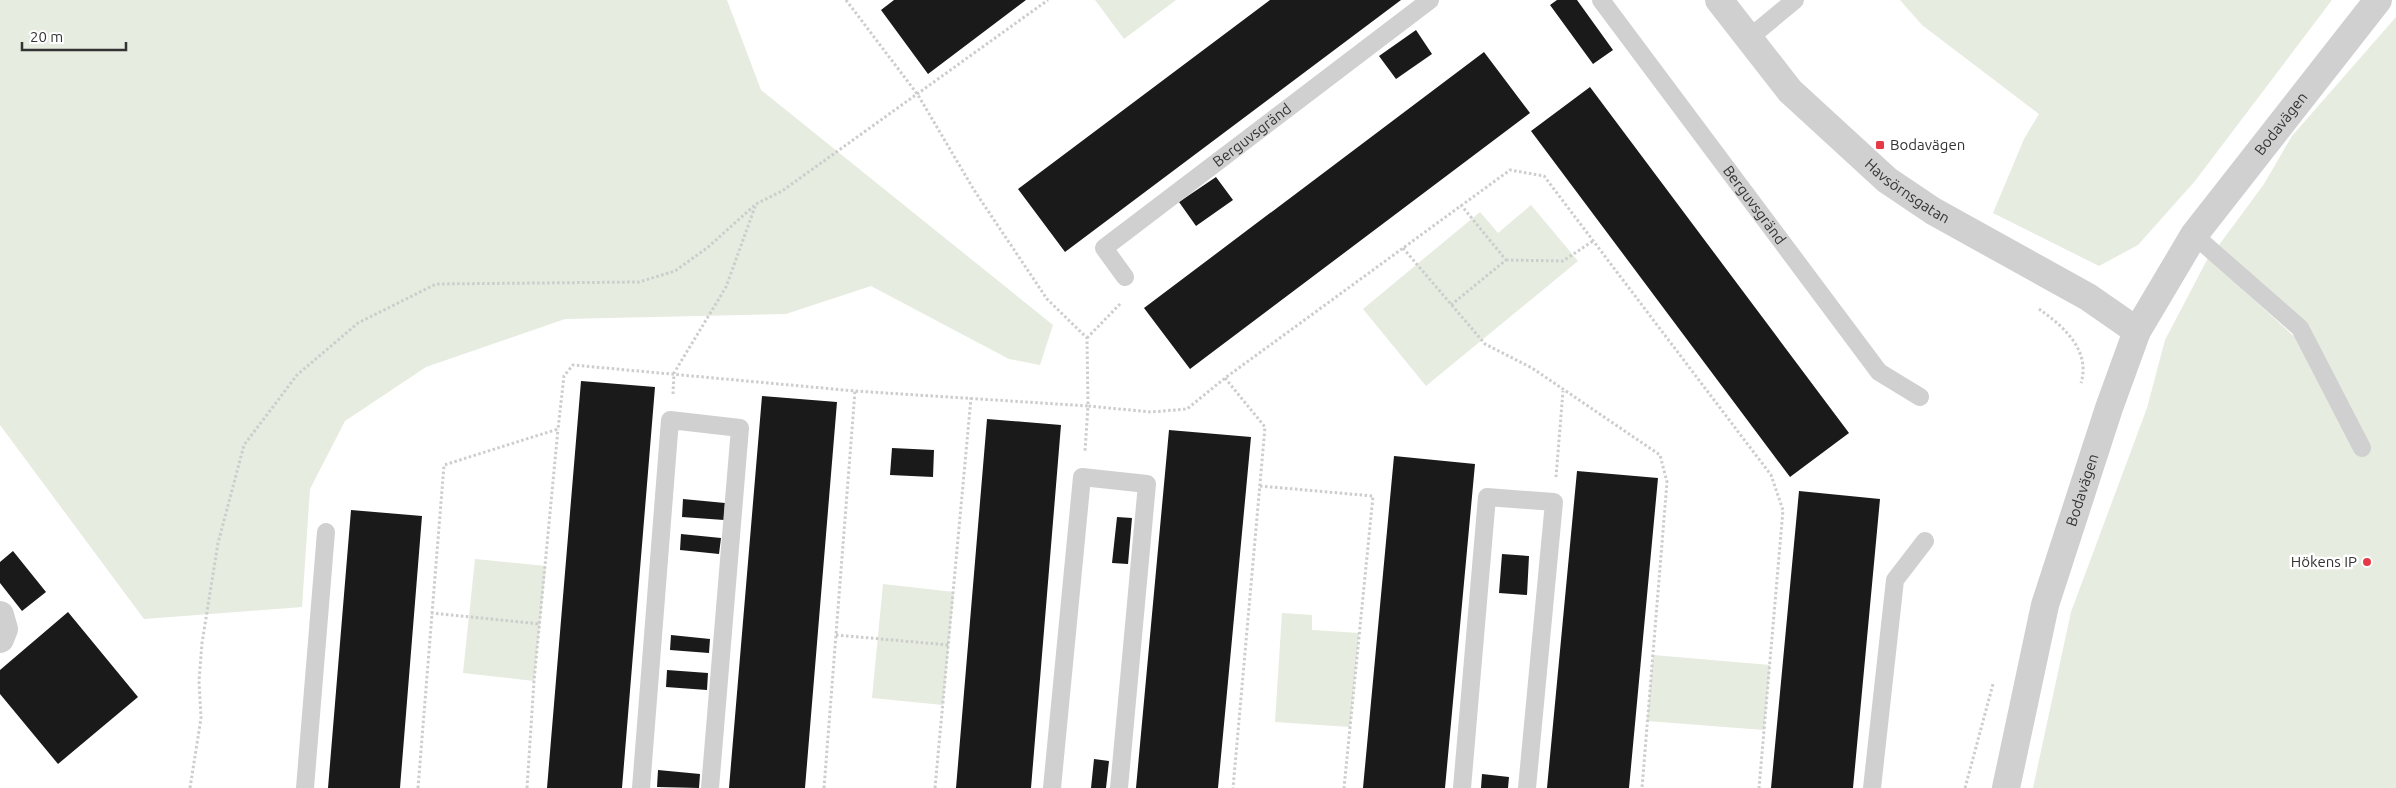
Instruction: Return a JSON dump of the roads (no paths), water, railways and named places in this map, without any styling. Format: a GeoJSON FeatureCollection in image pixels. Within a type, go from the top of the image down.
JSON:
{"type":"FeatureCollection","features":[{"type":"Feature","properties":{"kind":"street","name":"Havsörnsgatan"},"geometry":{"type":"LineString","coordinates":[[1719,0],[1790,90],[1887,180],[1934,211],[2088,298],[2137,331]]}},
{"type":"Feature","properties":{"kind":"street","name":"Bodavägen"},"geometry":{"type":"LineString","coordinates":[[2006,788],[2045,606],[2109,408],[2137,331],[2194,235],[2378,0]]}},
{"type":"Feature","properties":{"kind":"street"},"geometry":{"type":"LineString","coordinates":[[0,615],[4,629],[0,639]]}},
{"type":"Feature","properties":{"kind":"lane","name":"Berguvsgränd"},"geometry":{"type":"LineString","coordinates":[[1125,277],[1104,248],[1430,0]]}},
{"type":"Feature","properties":{"kind":"lane","name":"Berguvsgränd"},"geometry":{"type":"LineString","coordinates":[[1601,0],[1878,372],[1920,397]]}},
{"type":"Feature","properties":{"kind":"lane"},"geometry":{"type":"LineString","coordinates":[[1748,39],[1795,0]]}},
{"type":"Feature","properties":{"kind":"lane"},"geometry":{"type":"LineString","coordinates":[[2194,235],[2300,328],[2362,448]]}},
{"type":"Feature","properties":{"kind":"lane"},"geometry":{"type":"LineString","coordinates":[[640,788],[670,420],[740,428],[710,788]]}},
{"type":"Feature","properties":{"kind":"lane"},"geometry":{"type":"LineString","coordinates":[[1052,788],[1082,477],[1147,484],[1119,788]]}},
{"type":"Feature","properties":{"kind":"lane"},"geometry":{"type":"LineString","coordinates":[[1462,788],[1487,497],[1554,502],[1527,788]]}},
{"type":"Feature","properties":{"kind":"lane"},"geometry":{"type":"LineString","coordinates":[[305,788],[326,532]]}},
{"type":"Feature","properties":{"kind":"lane"},"geometry":{"type":"LineString","coordinates":[[1872,788],[1895,580],[1925,541]]}},
{"type":"Feature","properties":{"kind":"place","name":"Bodavägen"},"geometry":{"type":"Point","coordinates":[1880,145]}},
{"type":"Feature","properties":{"kind":"place","name":"Hökens IP"},"geometry":{"type":"Point","coordinates":[2367,562]}}]}
